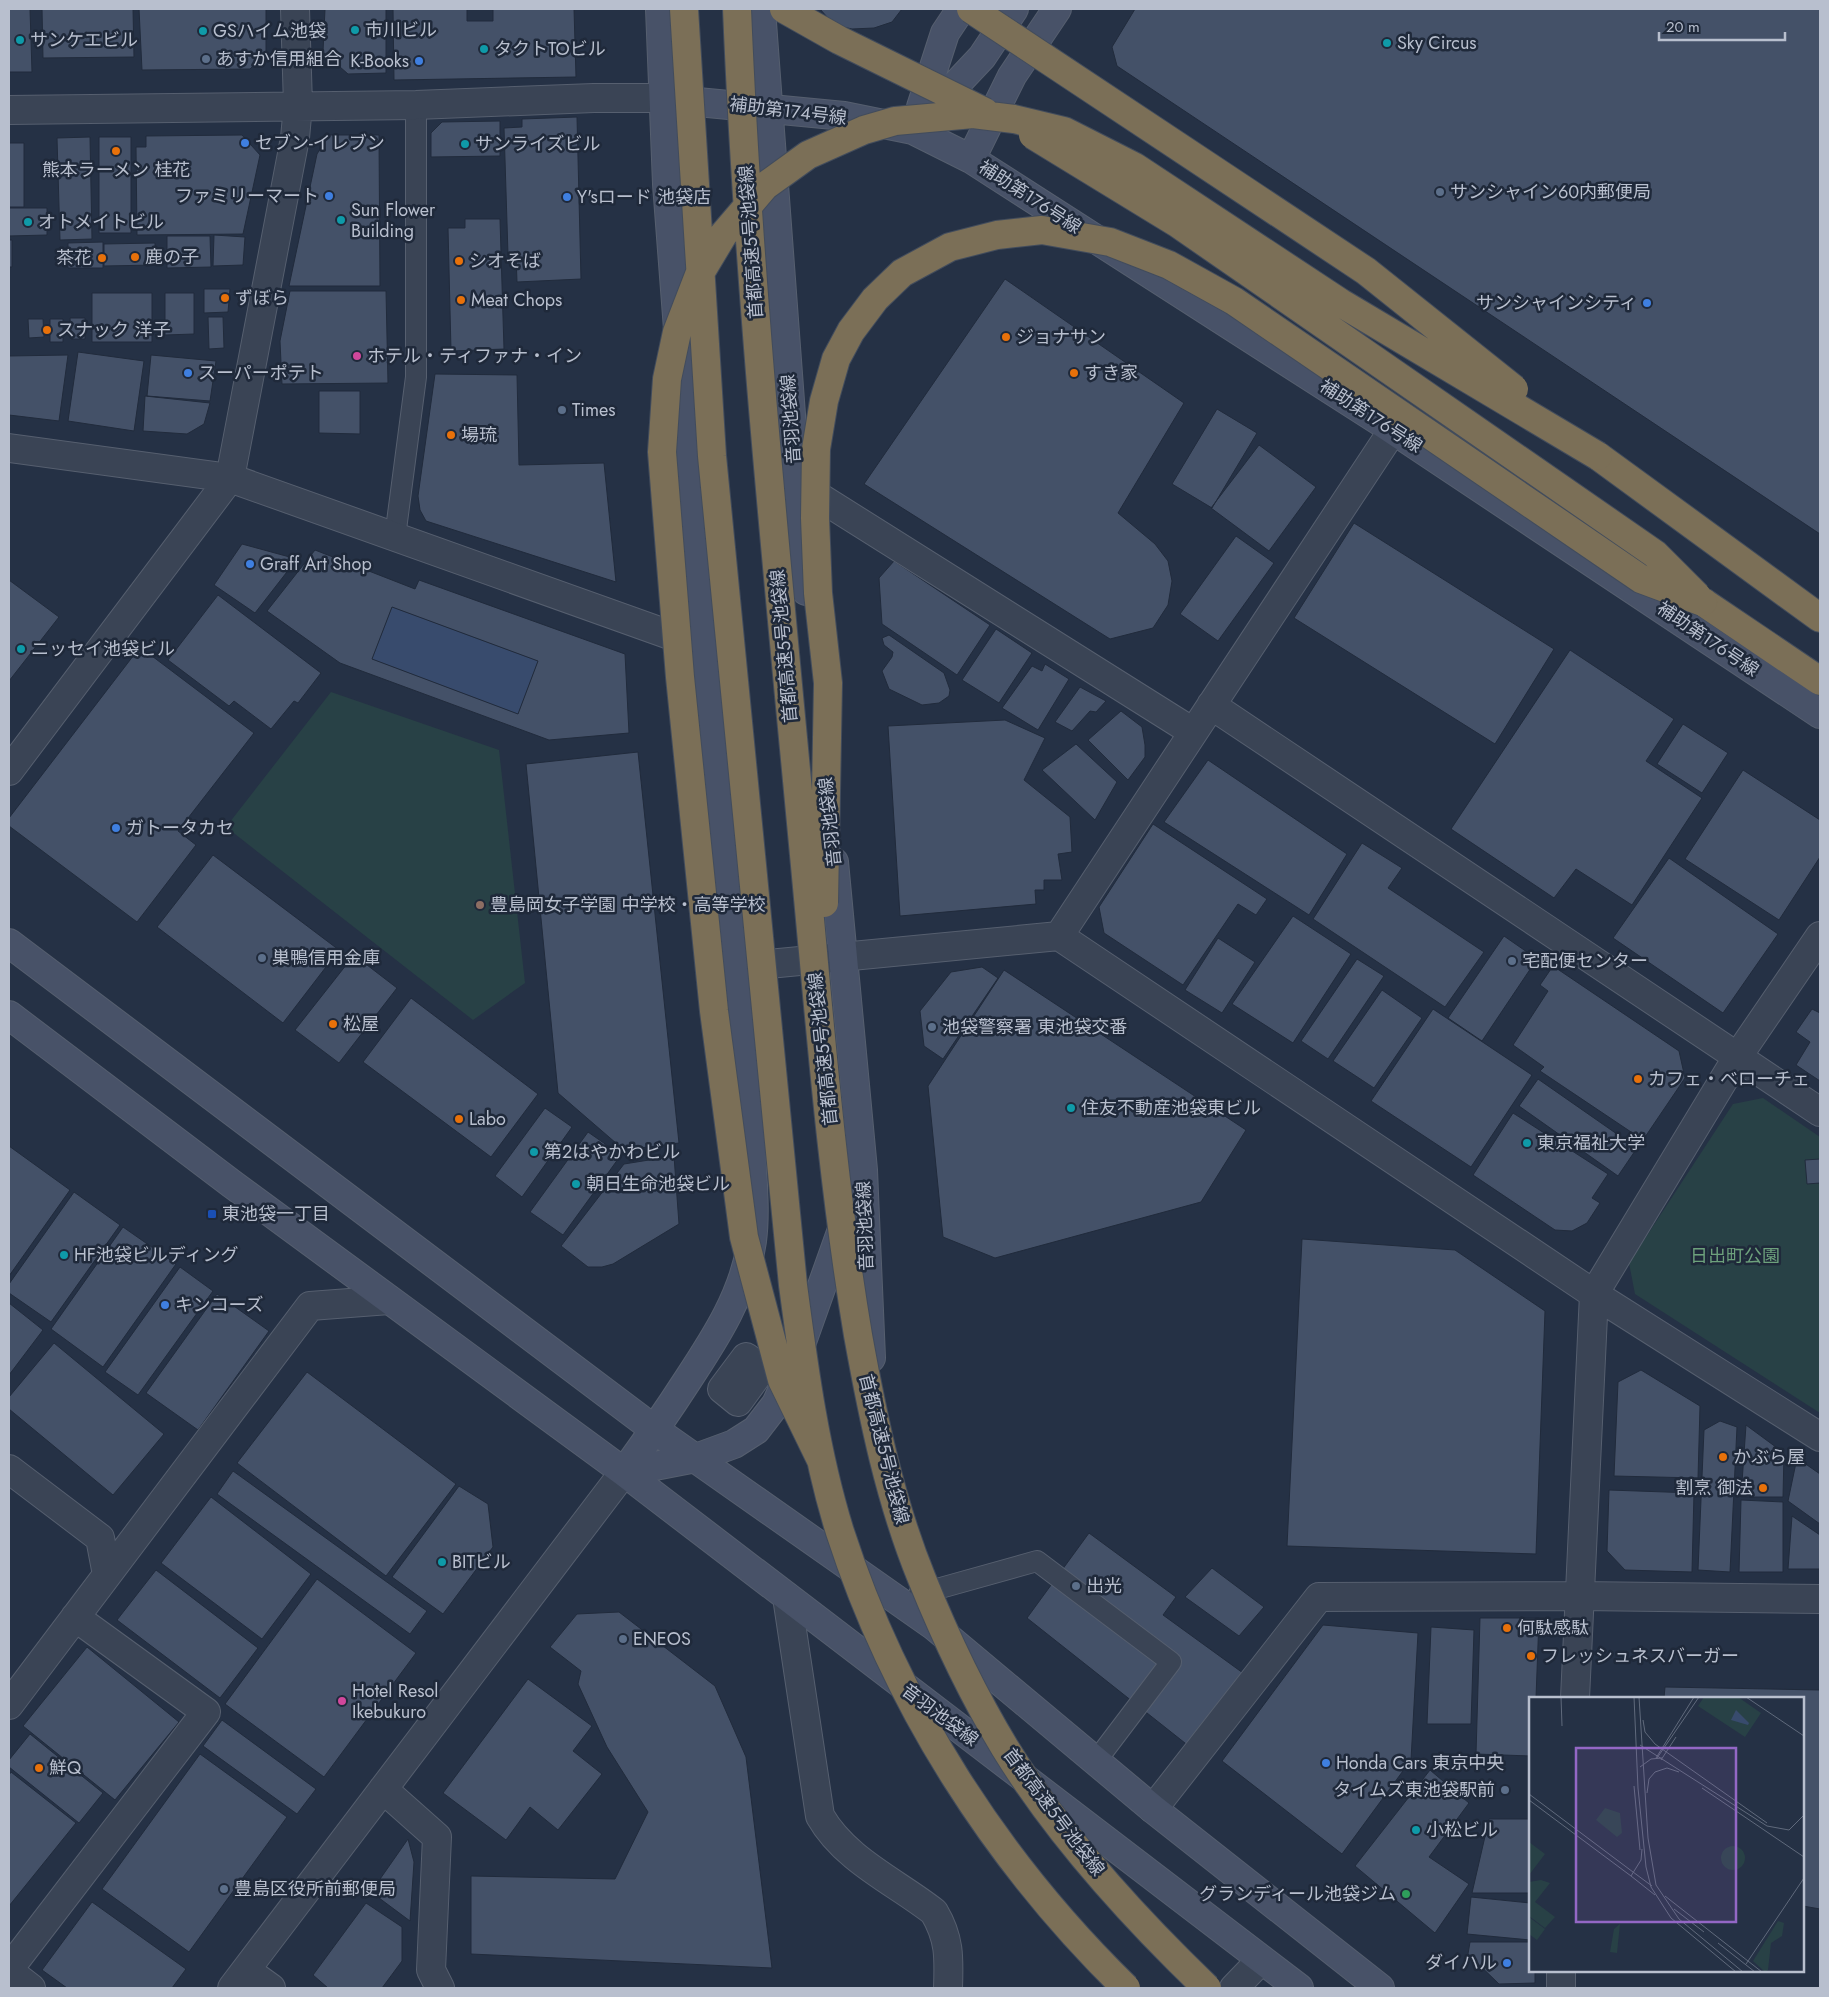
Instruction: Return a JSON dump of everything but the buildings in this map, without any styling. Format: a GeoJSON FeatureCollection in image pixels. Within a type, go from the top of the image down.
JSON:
{"type":"FeatureCollection","features":[{"type":"Feature","properties":{"kind":"highway"},"geometry":{"type":"LineString","coordinates":[[684,9],[712,456],[793,1286],[804,1372],[821,1460],[840,1532],[864,1596],[889,1654],[930,1734],[955,1777],[994,1835],[1037,1893],[1087,1950],[1126,1988]]}},
{"type":"Feature","properties":{"kind":"highway","name":"首都高速5号池袋線"},"geometry":{"type":"LineString","coordinates":[[737,9],[740,93],[766,450],[821,1036],[848,1278],[880,1444],[899,1517],[922,1579],[975,1694],[1006,1749],[1044,1804],[1098,1873],[1181,1963],[1208,1988]]}},
{"type":"Feature","properties":{"kind":"highway"},"geometry":{"type":"LineString","coordinates":[[784,9],[847,44],[1046,141],[1177,224],[1655,554],[1703,602],[1820,681]]}},
{"type":"Feature","properties":{"kind":"highway"},"geometry":{"type":"LineString","coordinates":[[971,9],[1366,271],[1598,456],[1820,618]]}},
{"type":"Feature","properties":{"kind":"highway"},"geometry":{"type":"LineString","coordinates":[[821,1460],[782,1380],[744,1236],[714,1010],[680,677],[662,452],[667,379],[676,332],[699,275],[723,235],[765,186],[808,155],[864,130],[895,121],[973,114],[1014,118],[1056,129],[1135,167],[1341,302],[1598,456]]}},
{"type":"Feature","properties":{"kind":"highway"},"geometry":{"type":"LineString","coordinates":[[821,1036],[828,683],[818,593],[815,518],[816,450],[824,401],[836,358],[851,330],[875,299],[902,273],[950,247],[997,235],[1042,230],[1110,242],[1169,265],[1234,301],[1641,579],[1703,602]]}},
{"type":"Feature","properties":{"kind":"main road"},"geometry":{"type":"LineString","coordinates":[[624,1472],[655,1430],[710,1347],[743,1283],[752,1241],[751,1146],[702,646],[662,98],[660,9]]}},
{"type":"Feature","properties":{"kind":"main road","name":"音羽池袋線"},"geometry":{"type":"LineString","coordinates":[[761,9],[796,482],[844,957],[863,1170],[876,1459],[904,1562],[934,1626]]}},
{"type":"Feature","properties":{"kind":"main road"},"geometry":{"type":"LineString","coordinates":[[913,130],[945,33],[961,9]]}},
{"type":"Feature","properties":{"kind":"main road"},"geometry":{"type":"LineString","coordinates":[[913,130],[982,57],[1014,9]]}},
{"type":"Feature","properties":{"kind":"main road"},"geometry":{"type":"LineString","coordinates":[[971,159],[1012,76],[1057,9]]}},
{"type":"Feature","properties":{"kind":"main road","name":"補助第174号線"},"geometry":{"type":"LineString","coordinates":[[662,98],[844,116],[913,130]]}},
{"type":"Feature","properties":{"kind":"main road","name":"補助第176号線"},"geometry":{"type":"LineString","coordinates":[[913,130],[971,159],[1393,430],[1820,714]]}},
{"type":"Feature","properties":{"kind":"main road","name":"音羽池袋線"},"geometry":{"type":"LineString","coordinates":[[9,943],[655,1430],[934,1626],[1153,1809],[1380,1988]]}},
{"type":"Feature","properties":{"kind":"main road","name":"音羽池袋線"},"geometry":{"type":"LineString","coordinates":[[9,1015],[389,1300],[624,1472],[1299,1988]]}},
{"type":"Feature","properties":{"kind":"main road"},"geometry":{"type":"LineString","coordinates":[[624,1472],[696,1458],[734,1444],[756,1430],[776,1404],[793,1367],[863,1170]]}},
{"type":"Feature","properties":{"kind":"street"},"geometry":{"type":"LineString","coordinates":[[9,771],[230,478],[296,138],[298,104],[295,9]]}},
{"type":"Feature","properties":{"kind":"street"},"geometry":{"type":"LineString","coordinates":[[9,110],[662,98]]}},
{"type":"Feature","properties":{"kind":"street"},"geometry":{"type":"LineString","coordinates":[[1059,936],[1393,430]]}},
{"type":"Feature","properties":{"kind":"street"},"geometry":{"type":"LineString","coordinates":[[9,448],[230,478],[702,646]]}},
{"type":"Feature","properties":{"kind":"street"},"geometry":{"type":"LineString","coordinates":[[796,482],[1193,732]]}},
{"type":"Feature","properties":{"kind":"street"},"geometry":{"type":"LineString","coordinates":[[1211,705],[1820,1112]]}},
{"type":"Feature","properties":{"kind":"street"},"geometry":{"type":"LineString","coordinates":[[733,968],[1059,936],[1594,1294],[1820,1437]]}},
{"type":"Feature","properties":{"kind":"street"},"geometry":{"type":"LineString","coordinates":[[1575,1697],[1594,1294],[1738,1056],[1820,936]]}},
{"type":"Feature","properties":{"kind":"street"},"geometry":{"type":"LineString","coordinates":[[9,1705],[310,1306],[389,1300]]}},
{"type":"Feature","properties":{"kind":"street"},"geometry":{"type":"LineString","coordinates":[[9,1469],[100,1538],[107,1575]]}},
{"type":"Feature","properties":{"kind":"street"},"geometry":{"type":"LineString","coordinates":[[271,1988],[239,1979],[624,1472]]}},
{"type":"Feature","properties":{"kind":"street"},"geometry":{"type":"LineString","coordinates":[[1153,1809],[1319,1597],[1580,1596],[1820,1599]]}},
{"type":"Feature","properties":{"kind":"street"},"geometry":{"type":"LineString","coordinates":[[787,1597],[820,1816],[829,1833],[844,1848],[934,1912],[942,1925],[949,1947],[948,1988]]}},
{"type":"Feature","properties":{"kind":"street"},"geometry":{"type":"LineString","coordinates":[[31,1988],[9,1970],[206,1712],[75,1617]]}},
{"type":"Feature","properties":{"kind":"street"},"geometry":{"type":"LineString","coordinates":[[383,1789],[437,1837],[431,1970],[440,1988]]}},
{"type":"Feature","properties":{"kind":"street"},"geometry":{"type":"LineString","coordinates":[[1234,1988],[1261,1960]]}},
{"type":"Feature","properties":{"kind":"street"},"geometry":{"type":"LineString","coordinates":[[1560,1988],[1561,1972]]}},
{"type":"Feature","properties":{"kind":"lane"},"geometry":{"type":"LineString","coordinates":[[395,537],[416,377],[416,104]]}},
{"type":"Feature","properties":{"kind":"lane"},"geometry":{"type":"LineString","coordinates":[[1185,149],[1265,201]]}},
{"type":"Feature","properties":{"kind":"lane"},"geometry":{"type":"LineString","coordinates":[[919,1594],[1037,1561],[1170,1662],[1096,1760]]}},
{"type":"Feature","properties":{"kind":"green space"},"geometry":{"type":"Polygon","coordinates":[[[331,692],[499,750],[525,983],[473,1020],[226,827],[331,692]]]}},
{"type":"Feature","properties":{"kind":"green space","name":"日出町公園"},"geometry":{"type":"Polygon","coordinates":[[[1763,1098],[1820,1137],[1820,1413],[1635,1294],[1629,1263],[1733,1104],[1763,1098]]]}},
{"type":"Feature","properties":{"kind":"water"},"geometry":{"type":"Polygon","coordinates":[[[392,607],[538,661],[518,714],[372,659],[392,607]]]}},
{"type":"Feature","properties":{"kind":"place","name":"市川ビル"},"geometry":{"type":"Point","coordinates":[355,30]}},
{"type":"Feature","properties":{"kind":"place","name":"GSハイム池袋"},"geometry":{"type":"Point","coordinates":[203,31]}},
{"type":"Feature","properties":{"kind":"place","name":"サンケエビル"},"geometry":{"type":"Point","coordinates":[20,40]}},
{"type":"Feature","properties":{"kind":"place","name":"Sky Circus"},"geometry":{"type":"Point","coordinates":[1387,43]}},
{"type":"Feature","properties":{"kind":"place","name":"タクトTOビル"},"geometry":{"type":"Point","coordinates":[484,49]}},
{"type":"Feature","properties":{"kind":"place","name":"あすか信用組合"},"geometry":{"type":"Point","coordinates":[206,59]}},
{"type":"Feature","properties":{"kind":"place","name":"K-Books"},"geometry":{"type":"Point","coordinates":[419,61]}},
{"type":"Feature","properties":{"kind":"place","name":"セブン-イレブン"},"geometry":{"type":"Point","coordinates":[245,143]}},
{"type":"Feature","properties":{"kind":"place","name":"サンライズビル"},"geometry":{"type":"Point","coordinates":[465,144]}},
{"type":"Feature","properties":{"kind":"place","name":"熊本ラーメン 桂花"},"geometry":{"type":"Point","coordinates":[116,151]}},
{"type":"Feature","properties":{"kind":"place","name":"サンシャイン６０内郵便局"},"geometry":{"type":"Point","coordinates":[1440,192]}},
{"type":"Feature","properties":{"kind":"place","name":"ファミリーマート"},"geometry":{"type":"Point","coordinates":[329,196]}},
{"type":"Feature","properties":{"kind":"place","name":"Y'sロード 池袋店"},"geometry":{"type":"Point","coordinates":[567,197]}},
{"type":"Feature","properties":{"kind":"place","name":"Sun Flower Building"},"geometry":{"type":"Point","coordinates":[341,220]}},
{"type":"Feature","properties":{"kind":"place","name":"オトメイトビル"},"geometry":{"type":"Point","coordinates":[28,222]}},
{"type":"Feature","properties":{"kind":"place","name":"鹿の子"},"geometry":{"type":"Point","coordinates":[135,257]}},
{"type":"Feature","properties":{"kind":"place","name":"茶花"},"geometry":{"type":"Point","coordinates":[102,258]}},
{"type":"Feature","properties":{"kind":"place","name":"シオそば"},"geometry":{"type":"Point","coordinates":[459,261]}},
{"type":"Feature","properties":{"kind":"place","name":"ずぼら"},"geometry":{"type":"Point","coordinates":[225,298]}},
{"type":"Feature","properties":{"kind":"place","name":"Meat Chops"},"geometry":{"type":"Point","coordinates":[461,300]}},
{"type":"Feature","properties":{"kind":"place","name":"サンシャインシティ"},"geometry":{"type":"Point","coordinates":[1647,303]}},
{"type":"Feature","properties":{"kind":"place","name":"スナック 洋子"},"geometry":{"type":"Point","coordinates":[47,330]}},
{"type":"Feature","properties":{"kind":"place","name":"ジョナサン"},"geometry":{"type":"Point","coordinates":[1006,337]}},
{"type":"Feature","properties":{"kind":"place","name":"ホテル・ティファナ・イン"},"geometry":{"type":"Point","coordinates":[357,356]}},
{"type":"Feature","properties":{"kind":"place","name":"スーパーポテト"},"geometry":{"type":"Point","coordinates":[188,373]}},
{"type":"Feature","properties":{"kind":"place","name":"すき家"},"geometry":{"type":"Point","coordinates":[1074,373]}},
{"type":"Feature","properties":{"kind":"place","name":"Times"},"geometry":{"type":"Point","coordinates":[562,410]}},
{"type":"Feature","properties":{"kind":"place","name":"場琉"},"geometry":{"type":"Point","coordinates":[451,435]}},
{"type":"Feature","properties":{"kind":"place","name":"Graff Art Shop"},"geometry":{"type":"Point","coordinates":[250,564]}},
{"type":"Feature","properties":{"kind":"place","name":"ニッセイ池袋ビル"},"geometry":{"type":"Point","coordinates":[21,649]}},
{"type":"Feature","properties":{"kind":"place","name":"ガトータカセ"},"geometry":{"type":"Point","coordinates":[116,828]}},
{"type":"Feature","properties":{"kind":"place","name":"豊島岡女子学園 中学校・高等学校"},"geometry":{"type":"Point","coordinates":[480,905]}},
{"type":"Feature","properties":{"kind":"place","name":"巣鴨信用金庫"},"geometry":{"type":"Point","coordinates":[262,958]}},
{"type":"Feature","properties":{"kind":"place","name":"宅配便センター"},"geometry":{"type":"Point","coordinates":[1512,961]}},
{"type":"Feature","properties":{"kind":"place","name":"松屋"},"geometry":{"type":"Point","coordinates":[333,1024]}},
{"type":"Feature","properties":{"kind":"place","name":"池袋警察署 東池袋交番"},"geometry":{"type":"Point","coordinates":[932,1027]}},
{"type":"Feature","properties":{"kind":"place","name":"カフェ・ベローチェ"},"geometry":{"type":"Point","coordinates":[1638,1079]}},
{"type":"Feature","properties":{"kind":"place","name":"住友不動産池袋東ビル"},"geometry":{"type":"Point","coordinates":[1071,1108]}},
{"type":"Feature","properties":{"kind":"place","name":"Labo"},"geometry":{"type":"Point","coordinates":[459,1119]}},
{"type":"Feature","properties":{"kind":"place","name":"東京福祉大学"},"geometry":{"type":"Point","coordinates":[1527,1143]}},
{"type":"Feature","properties":{"kind":"place","name":"第2はやかわビル"},"geometry":{"type":"Point","coordinates":[534,1152]}},
{"type":"Feature","properties":{"kind":"place","name":"朝日生命池袋ビル"},"geometry":{"type":"Point","coordinates":[576,1184]}},
{"type":"Feature","properties":{"kind":"place","name":"東池袋一丁目"},"geometry":{"type":"Point","coordinates":[212,1214]}},
{"type":"Feature","properties":{"kind":"place","name":"HF池袋ビルディング"},"geometry":{"type":"Point","coordinates":[64,1255]}},
{"type":"Feature","properties":{"kind":"place","name":"キンコーズ"},"geometry":{"type":"Point","coordinates":[165,1305]}},
{"type":"Feature","properties":{"kind":"place","name":"かぶら屋"},"geometry":{"type":"Point","coordinates":[1723,1457]}},
{"type":"Feature","properties":{"kind":"place","name":"割烹 御法"},"geometry":{"type":"Point","coordinates":[1763,1488]}},
{"type":"Feature","properties":{"kind":"place","name":"BITビル"},"geometry":{"type":"Point","coordinates":[442,1562]}},
{"type":"Feature","properties":{"kind":"place","name":"出光"},"geometry":{"type":"Point","coordinates":[1076,1586]}},
{"type":"Feature","properties":{"kind":"place","name":"何駄感駄"},"geometry":{"type":"Point","coordinates":[1507,1628]}},
{"type":"Feature","properties":{"kind":"place","name":"ENEOS"},"geometry":{"type":"Point","coordinates":[623,1639]}},
{"type":"Feature","properties":{"kind":"place","name":"フレッシュネスバーガー"},"geometry":{"type":"Point","coordinates":[1531,1656]}},
{"type":"Feature","properties":{"kind":"place","name":"Hotel Resol Ikebukuro"},"geometry":{"type":"Point","coordinates":[342,1701]}},
{"type":"Feature","properties":{"kind":"place","name":"Honda Cars 東京中央"},"geometry":{"type":"Point","coordinates":[1326,1763]}},
{"type":"Feature","properties":{"kind":"place","name":"鮮Q"},"geometry":{"type":"Point","coordinates":[39,1768]}},
{"type":"Feature","properties":{"kind":"place","name":"タイムズ東池袋駅前"},"geometry":{"type":"Point","coordinates":[1505,1790]}},
{"type":"Feature","properties":{"kind":"place","name":"小松ビル"},"geometry":{"type":"Point","coordinates":[1416,1830]}},
{"type":"Feature","properties":{"kind":"place","name":"豊島区役所前郵便局"},"geometry":{"type":"Point","coordinates":[224,1889]}},
{"type":"Feature","properties":{"kind":"place","name":"グランディール池袋ジム"},"geometry":{"type":"Point","coordinates":[1406,1894]}},
{"type":"Feature","properties":{"kind":"place","name":"ダイハル"},"geometry":{"type":"Point","coordinates":[1507,1963]}}]}
